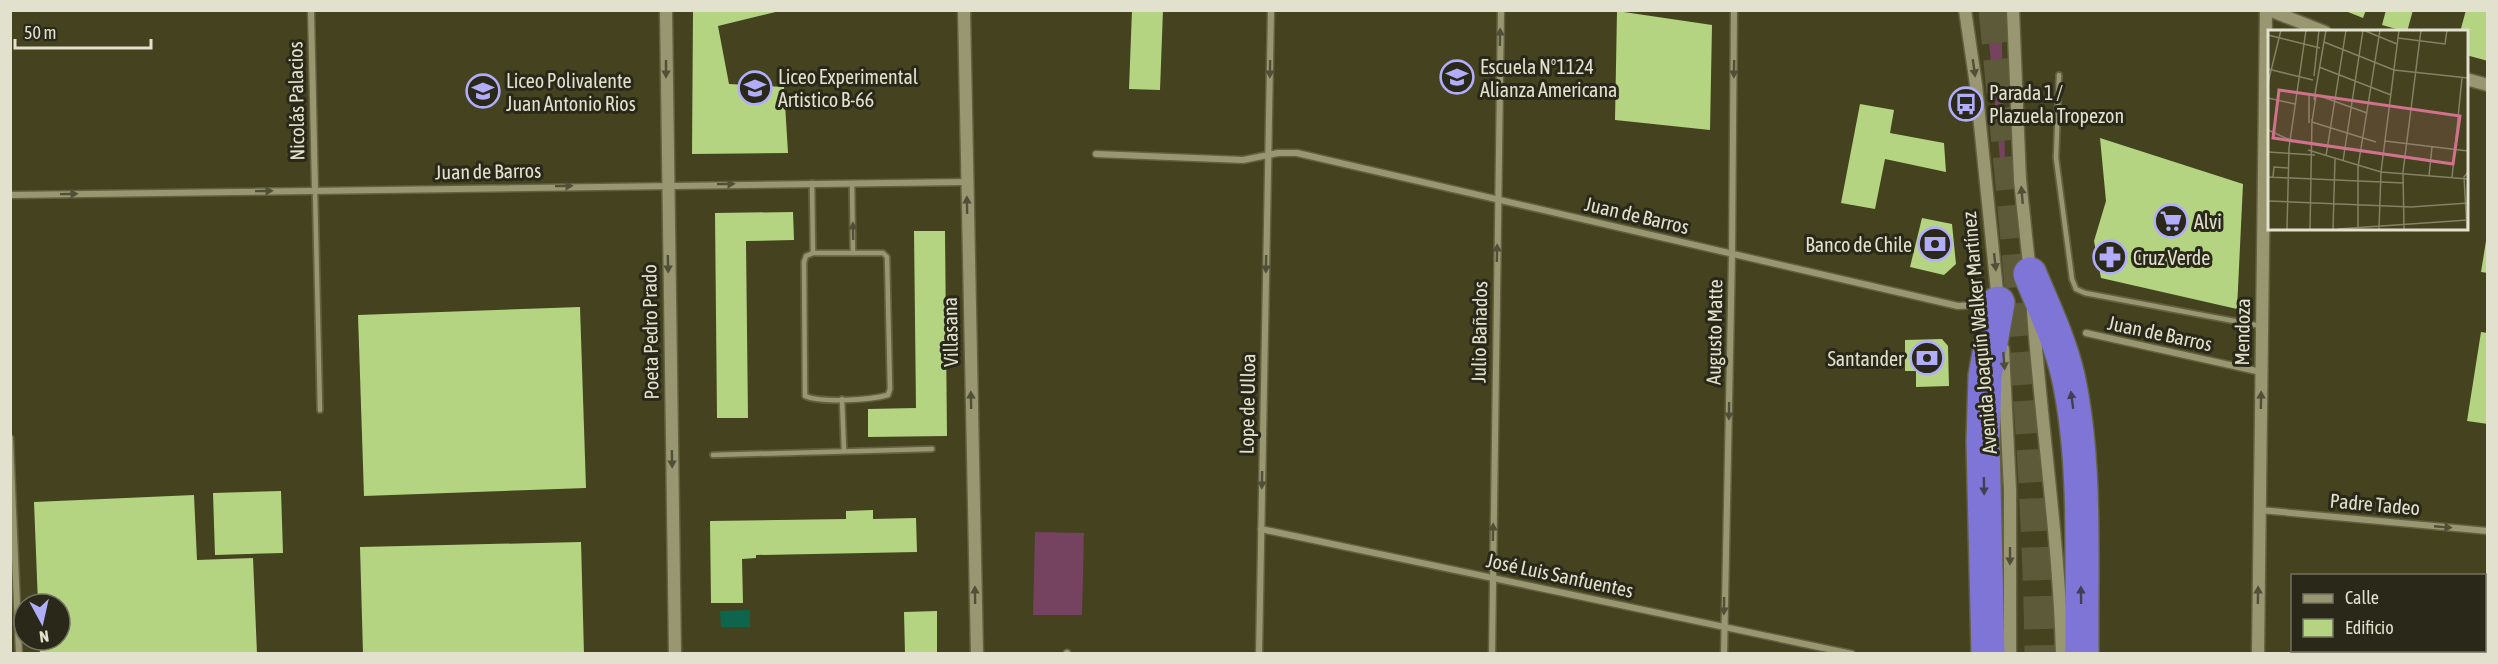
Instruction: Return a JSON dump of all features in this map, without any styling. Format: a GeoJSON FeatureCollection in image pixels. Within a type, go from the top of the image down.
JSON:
{"type":"FeatureCollection","features":[{"type":"Feature","properties":{"kind":"highway"},"geometry":{"type":"LineString","coordinates":[[2030,274],[2057,338],[2072,399],[2079,475],[2082,654]]}},
{"type":"Feature","properties":{"kind":"highway"},"geometry":{"type":"LineString","coordinates":[[1988,654],[1984,376],[1998,303]]}},
{"type":"Feature","properties":{"kind":"street","name":"Nicolás Palacios"},"geometry":{"type":"LineString","coordinates":[[311,10],[315,190]]}},
{"type":"Feature","properties":{"kind":"street","name":"Poeta Pedro Prado"},"geometry":{"type":"LineString","coordinates":[[666,10],[675,654]]}},
{"type":"Feature","properties":{"kind":"street","name":"Villasana"},"geometry":{"type":"LineString","coordinates":[[964,10],[977,654]]}},
{"type":"Feature","properties":{"kind":"street","name":"Lope de Ulloa"},"geometry":{"type":"LineString","coordinates":[[1259,654],[1271,10]]}},
{"type":"Feature","properties":{"kind":"street","name":"Julio Bañados"},"geometry":{"type":"LineString","coordinates":[[1492,654],[1501,10]]}},
{"type":"Feature","properties":{"kind":"street","name":"Augusto Matte"},"geometry":{"type":"LineString","coordinates":[[1724,654],[1734,10]]}},
{"type":"Feature","properties":{"kind":"street","name":"Avenida Joaquín Walker Martínez"},"geometry":{"type":"LineString","coordinates":[[1965,10],[1976,85],[2006,380],[2010,490],[2010,654]]}},
{"type":"Feature","properties":{"kind":"street"},"geometry":{"type":"LineString","coordinates":[[2013,10],[2019,158],[2037,367],[2053,512],[2062,654]]}},
{"type":"Feature","properties":{"kind":"street"},"geometry":{"type":"LineString","coordinates":[[2267,10],[2320,30]]}},
{"type":"Feature","properties":{"kind":"street","name":"Mendoza"},"geometry":{"type":"LineString","coordinates":[[2258,654],[2267,10]]}},
{"type":"Feature","properties":{"kind":"street"},"geometry":{"type":"LineString","coordinates":[[2468,80],[2487,85]]}},
{"type":"Feature","properties":{"kind":"street","name":"Juan de Barros"},"geometry":{"type":"LineString","coordinates":[[1268,154],[1297,153],[1958,306],[1971,307],[1998,303]]}},
{"type":"Feature","properties":{"kind":"street"},"geometry":{"type":"LineString","coordinates":[[1096,154],[1243,160],[1268,154]]}},
{"type":"Feature","properties":{"kind":"street","name":"Juan de Barros"},"geometry":{"type":"LineString","coordinates":[[10,195],[667,184],[966,182]]}},
{"type":"Feature","properties":{"kind":"street","name":"Juan de Barros"},"geometry":{"type":"LineString","coordinates":[[2086,333],[2261,372]]}},
{"type":"Feature","properties":{"kind":"street"},"geometry":{"type":"LineString","coordinates":[[10,438],[19,654]]}},
{"type":"Feature","properties":{"kind":"street","name":"Padre Tadeo"},"geometry":{"type":"LineString","coordinates":[[2260,510],[2487,531]]}},
{"type":"Feature","properties":{"kind":"street","name":"José Luis Sanfuentes"},"geometry":{"type":"LineString","coordinates":[[1261,529],[1852,654]]}},
{"type":"Feature","properties":{"kind":"lane"},"geometry":{"type":"LineString","coordinates":[[2059,75],[2056,107],[2056,158],[2072,279],[2076,289],[2085,293],[2262,326]]}},
{"type":"Feature","properties":{"kind":"lane"},"geometry":{"type":"LineString","coordinates":[[812,183],[813,254]]}},
{"type":"Feature","properties":{"kind":"lane"},"geometry":{"type":"LineString","coordinates":[[852,183],[854,253]]}},
{"type":"Feature","properties":{"kind":"lane"},"geometry":{"type":"LineString","coordinates":[[315,190],[320,410]]}},
{"type":"Feature","properties":{"kind":"lane"},"geometry":{"type":"LineString","coordinates":[[854,253],[882,253],[887,257],[890,388],[888,395],[811,399],[805,396],[804,262],[806,256],[813,254],[854,253]]}},
{"type":"Feature","properties":{"kind":"lane"},"geometry":{"type":"LineString","coordinates":[[842,399],[844,451]]}},
{"type":"Feature","properties":{"kind":"lane"},"geometry":{"type":"LineString","coordinates":[[712,455],[932,449]]}},
{"type":"Feature","properties":{"kind":"shaded area"},"geometry":{"type":"Polygon","coordinates":[[[1986,11],[2001,11],[2005,159],[2000,159],[1986,11]]]}},
{"type":"Feature","properties":{"kind":"shaded area"},"geometry":{"type":"Polygon","coordinates":[[[1035,532],[1084,533],[1082,615],[1033,615],[1035,532]]]}},
{"type":"Feature","properties":{"kind":"shaded area"},"geometry":{"type":"Polygon","coordinates":[[[750,610],[750,627],[721,627],[720,611],[750,610]]]}},
{"type":"Feature","properties":{"kind":"building"},"geometry":{"type":"Polygon","coordinates":[[[693,10],[784,10],[718,26],[729,84],[784,87],[788,153],[692,154],[693,10]]]}},
{"type":"Feature","properties":{"kind":"building"},"geometry":{"type":"Polygon","coordinates":[[[1132,10],[1163,10],[1160,90],[1129,89],[1132,10]]]}},
{"type":"Feature","properties":{"kind":"building"},"geometry":{"type":"Polygon","coordinates":[[[2343,10],[2366,10],[2363,18],[2343,10]]]}},
{"type":"Feature","properties":{"kind":"building"},"geometry":{"type":"Polygon","coordinates":[[[2386,10],[2413,10],[2408,30],[2382,25],[2386,10]]]}},
{"type":"Feature","properties":{"kind":"building"},"geometry":{"type":"Polygon","coordinates":[[[2466,10],[2488,12],[2488,61],[2468,56],[2468,30],[2461,30],[2466,10]]]}},
{"type":"Feature","properties":{"kind":"building"},"geometry":{"type":"Polygon","coordinates":[[[1617,11],[1712,25],[1710,130],[1615,120],[1617,11]]]}},
{"type":"Feature","properties":{"kind":"building"},"geometry":{"type":"Polygon","coordinates":[[[1860,104],[1894,110],[1890,133],[1944,143],[1946,172],[1885,159],[1875,209],[1841,203],[1860,104]]]}},
{"type":"Feature","properties":{"kind":"building","name":"Alvi"},"geometry":{"type":"Polygon","coordinates":[[[2100,138],[2243,184],[2237,309],[2101,278],[2094,241],[2106,201],[2100,138]]]}},
{"type":"Feature","properties":{"kind":"building"},"geometry":{"type":"Polygon","coordinates":[[[793,212],[794,240],[746,241],[748,418],[717,418],[715,213],[793,212]]]}},
{"type":"Feature","properties":{"kind":"building","name":"Banco de Chile"},"geometry":{"type":"Polygon","coordinates":[[[1922,218],[1952,224],[1956,264],[1944,275],[1910,267],[1922,218]]]}},
{"type":"Feature","properties":{"kind":"building"},"geometry":{"type":"Polygon","coordinates":[[[914,231],[945,231],[947,436],[868,437],[868,409],[916,408],[914,231]]]}},
{"type":"Feature","properties":{"kind":"building"},"geometry":{"type":"Polygon","coordinates":[[[2486,241],[2488,241],[2488,273],[2481,272],[2486,241]]]}},
{"type":"Feature","properties":{"kind":"building"},"geometry":{"type":"Polygon","coordinates":[[[580,307],[586,488],[364,496],[358,315],[580,307]]]}},
{"type":"Feature","properties":{"kind":"building"},"geometry":{"type":"Polygon","coordinates":[[[2481,332],[2488,333],[2488,424],[2467,421],[2481,332]]]}},
{"type":"Feature","properties":{"kind":"building","name":"Santander"},"geometry":{"type":"Polygon","coordinates":[[[1942,339],[1948,346],[1949,386],[1916,387],[1916,371],[1905,371],[1905,340],[1942,339]]]}},
{"type":"Feature","properties":{"kind":"building"},"geometry":{"type":"Polygon","coordinates":[[[281,491],[283,553],[215,555],[213,493],[281,491]]]}},
{"type":"Feature","properties":{"kind":"building"},"geometry":{"type":"Polygon","coordinates":[[[194,495],[197,560],[253,558],[257,654],[40,654],[40,652],[72,652],[72,592],[38,592],[34,502],[194,495]]]}},
{"type":"Feature","properties":{"kind":"building"},"geometry":{"type":"Polygon","coordinates":[[[873,510],[873,519],[916,518],[917,552],[756,555],[756,558],[742,559],[743,603],[711,603],[710,521],[846,519],[846,511],[873,510]]]}},
{"type":"Feature","properties":{"kind":"building"},"geometry":{"type":"Polygon","coordinates":[[[581,542],[584,654],[363,654],[360,547],[581,542]]]}},
{"type":"Feature","properties":{"kind":"building"},"geometry":{"type":"Polygon","coordinates":[[[937,611],[937,654],[905,654],[904,612],[937,611]]]}},
{"type":"Feature","properties":{"kind":"tunnel"},"geometry":{"type":"LineString","coordinates":[[1995,10],[2031,412],[2041,654]]}},
{"type":"Feature","properties":{"kind":"place","name":"Escuela N°1124 Alianza Americana"},"geometry":{"type":"Point","coordinates":[1457,77]}},
{"type":"Feature","properties":{"kind":"place","name":"Liceo Experimental Artistico B-66"},"geometry":{"type":"Point","coordinates":[755,88]}},
{"type":"Feature","properties":{"kind":"place","name":"Liceo Polivalente Juan Antonio Rios"},"geometry":{"type":"Point","coordinates":[483,91]}},
{"type":"Feature","properties":{"kind":"place","name":"Parada 1 / Plazuela Tropezon"},"geometry":{"type":"Point","coordinates":[1966,104]}},
{"type":"Feature","properties":{"kind":"place","name":"Alvi"},"geometry":{"type":"Point","coordinates":[2171,221]}},
{"type":"Feature","properties":{"kind":"place","name":"Banco de Chile"},"geometry":{"type":"Point","coordinates":[1935,244]}},
{"type":"Feature","properties":{"kind":"place","name":"Cruz Verde"},"geometry":{"type":"Point","coordinates":[2110,257]}},
{"type":"Feature","properties":{"kind":"place","name":"Santander"},"geometry":{"type":"Point","coordinates":[1927,358]}}]}
